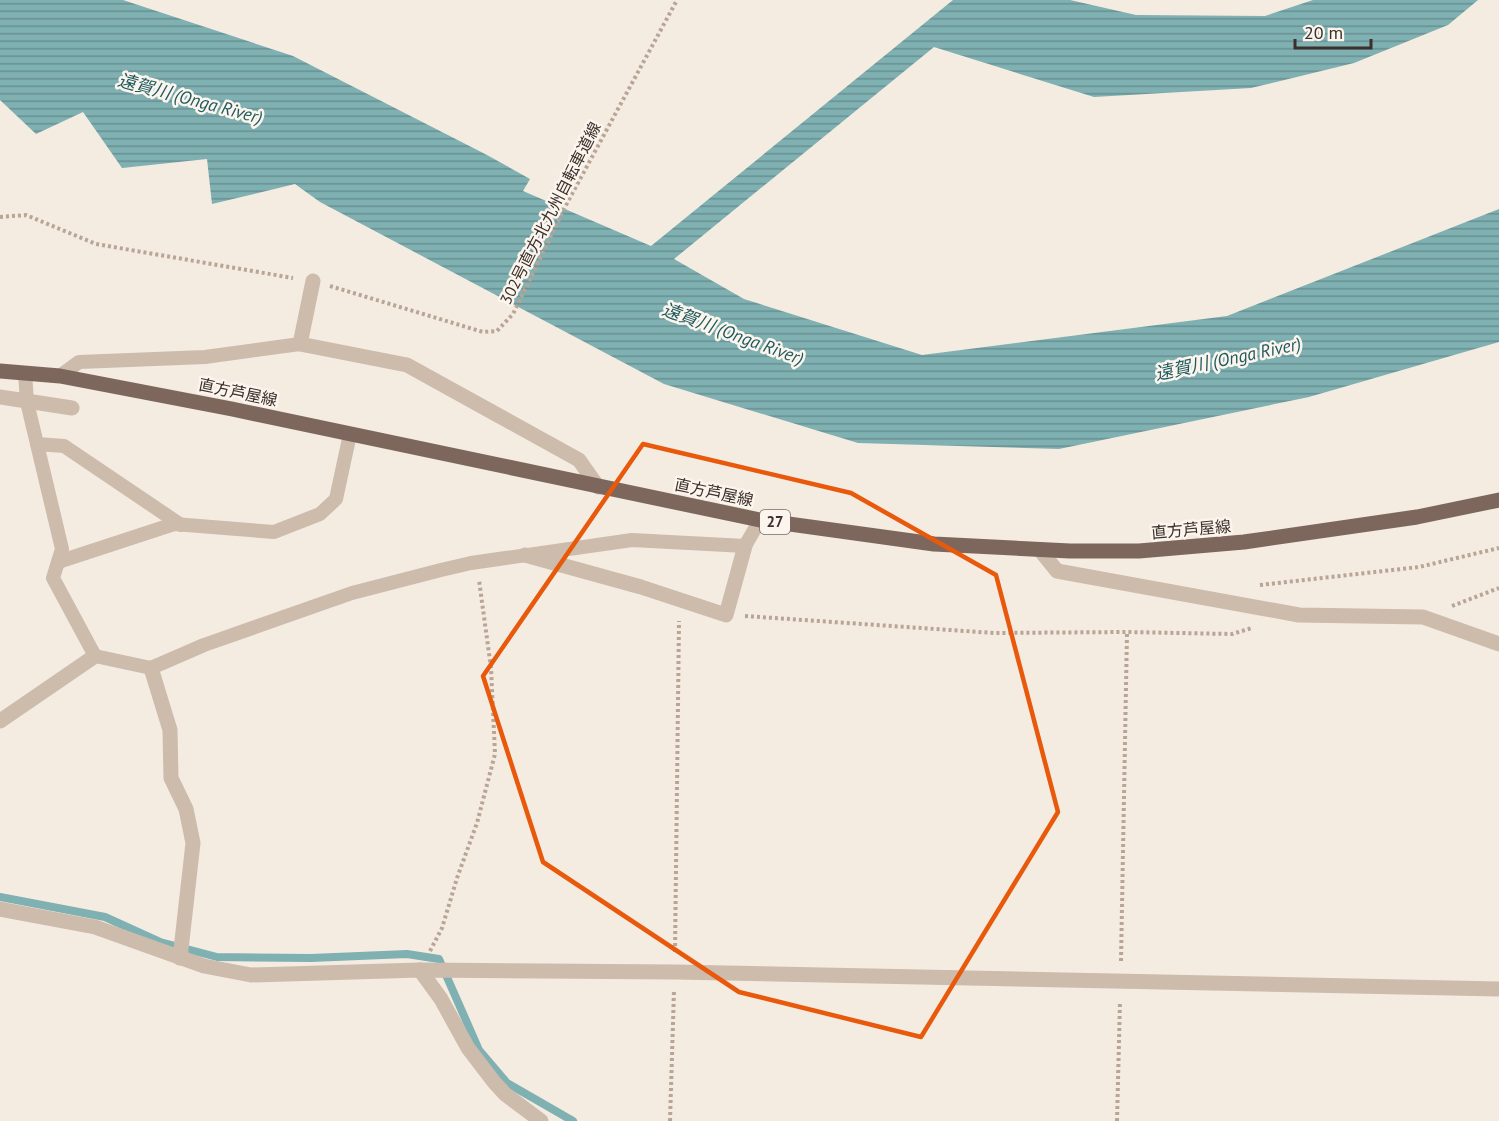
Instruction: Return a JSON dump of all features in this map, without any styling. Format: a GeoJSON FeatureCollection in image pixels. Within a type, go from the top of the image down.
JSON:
{"type":"FeatureCollection","features":[{"type":"Feature","properties":{"kind":"main road","name":"直方芦屋線"},"geometry":{"type":"LineString","coordinates":[[0,371],[60,376],[232,409],[760,520],[934,544],[1040,550],[1139,551],[1244,542],[1417,517],[1499,500]]}},
{"type":"Feature","properties":{"kind":"street"},"geometry":{"type":"LineString","coordinates":[[313,281],[300,344],[407,365],[579,460],[598,486]]}},
{"type":"Feature","properties":{"kind":"street"},"geometry":{"type":"LineString","coordinates":[[0,397],[72,408]]}},
{"type":"Feature","properties":{"kind":"street"},"geometry":{"type":"LineString","coordinates":[[525,555],[641,587],[726,615],[745,546]]}},
{"type":"Feature","properties":{"kind":"street"},"geometry":{"type":"LineString","coordinates":[[1040,550],[1057,571],[1299,615],[1424,617],[1499,644]]}},
{"type":"Feature","properties":{"kind":"street"},"geometry":{"type":"LineString","coordinates":[[0,721],[95,656]]}},
{"type":"Feature","properties":{"kind":"street"},"geometry":{"type":"LineString","coordinates":[[151,668],[170,730],[171,778],[186,809],[193,843],[180,958]]}},
{"type":"Feature","properties":{"kind":"street"},"geometry":{"type":"LineString","coordinates":[[0,909],[95,927],[204,966],[251,975],[420,970],[675,972],[1499,989]]}},
{"type":"Feature","properties":{"kind":"street"},"geometry":{"type":"LineString","coordinates":[[420,970],[441,999],[468,1048],[494,1082],[505,1094],[541,1121]]}},
{"type":"Feature","properties":{"kind":"lane"},"geometry":{"type":"LineString","coordinates":[[60,376],[79,362],[205,357],[300,344]]}},
{"type":"Feature","properties":{"kind":"lane"},"geometry":{"type":"LineString","coordinates":[[25,373],[27,402],[62,549],[53,578],[95,656],[151,668],[204,645],[352,593],[471,563],[632,540],[745,546],[760,520]]}},
{"type":"Feature","properties":{"kind":"lane"},"geometry":{"type":"LineString","coordinates":[[58,562],[174,524],[274,532],[320,514],[336,499],[350,434]]}},
{"type":"Feature","properties":{"kind":"lane"},"geometry":{"type":"LineString","coordinates":[[37,444],[64,446],[181,525]]}},
{"type":"Feature","properties":{"kind":"path","name":"302号直方北九州自転車道線"},"geometry":{"type":"LineString","coordinates":[[0,217],[26,215],[96,244],[313,281],[483,332],[497,331],[513,314],[566,204],[676,0]]}},
{"type":"Feature","properties":{"kind":"path"},"geometry":{"type":"LineString","coordinates":[[1251,586],[1419,567],[1499,548]]}},
{"type":"Feature","properties":{"kind":"path"},"geometry":{"type":"LineString","coordinates":[[420,970],[442,927],[477,823],[495,754],[490,668],[480,583],[471,563]]}},
{"type":"Feature","properties":{"kind":"path"},"geometry":{"type":"LineString","coordinates":[[1424,617],[1499,588]]}},
{"type":"Feature","properties":{"kind":"path"},"geometry":{"type":"LineString","coordinates":[[670,1121],[675,972],[679,600]]}},
{"type":"Feature","properties":{"kind":"path"},"geometry":{"type":"LineString","coordinates":[[726,615],[994,633],[1233,634],[1255,628]]}},
{"type":"Feature","properties":{"kind":"path"},"geometry":{"type":"LineString","coordinates":[[1117,1121],[1127,632]]}},
{"type":"Feature","properties":{"kind":"highlighted area"},"geometry":{"type":"Polygon","coordinates":[[[643,444],[851,493],[996,575],[1058,812],[921,1037],[739,992],[543,862],[483,676],[643,444]]]}},
{"type":"Feature","properties":{"kind":"water","name":"遠賀川 (Onga River)"},"geometry":{"type":"Polygon","coordinates":[[[0,0],[123,0],[293,56],[530,179],[523,191],[651,246],[953,0],[1070,0],[1136,15],[1265,16],[1313,0],[1478,0],[1448,25],[1354,63],[1251,88],[1094,97],[934,47],[674,259],[744,299],[922,355],[1227,316],[1499,209],[1499,342],[1309,397],[1059,449],[858,443],[664,384],[320,202],[295,184],[212,204],[207,159],[122,168],[83,112],[36,134],[0,100],[0,0]]]}},
{"type":"Feature","properties":{"kind":"waterway"},"geometry":{"type":"LineString","coordinates":[[0,897],[105,917],[160,942],[217,957],[311,958],[407,954],[439,959],[479,1050],[507,1083],[573,1121]]}}]}
